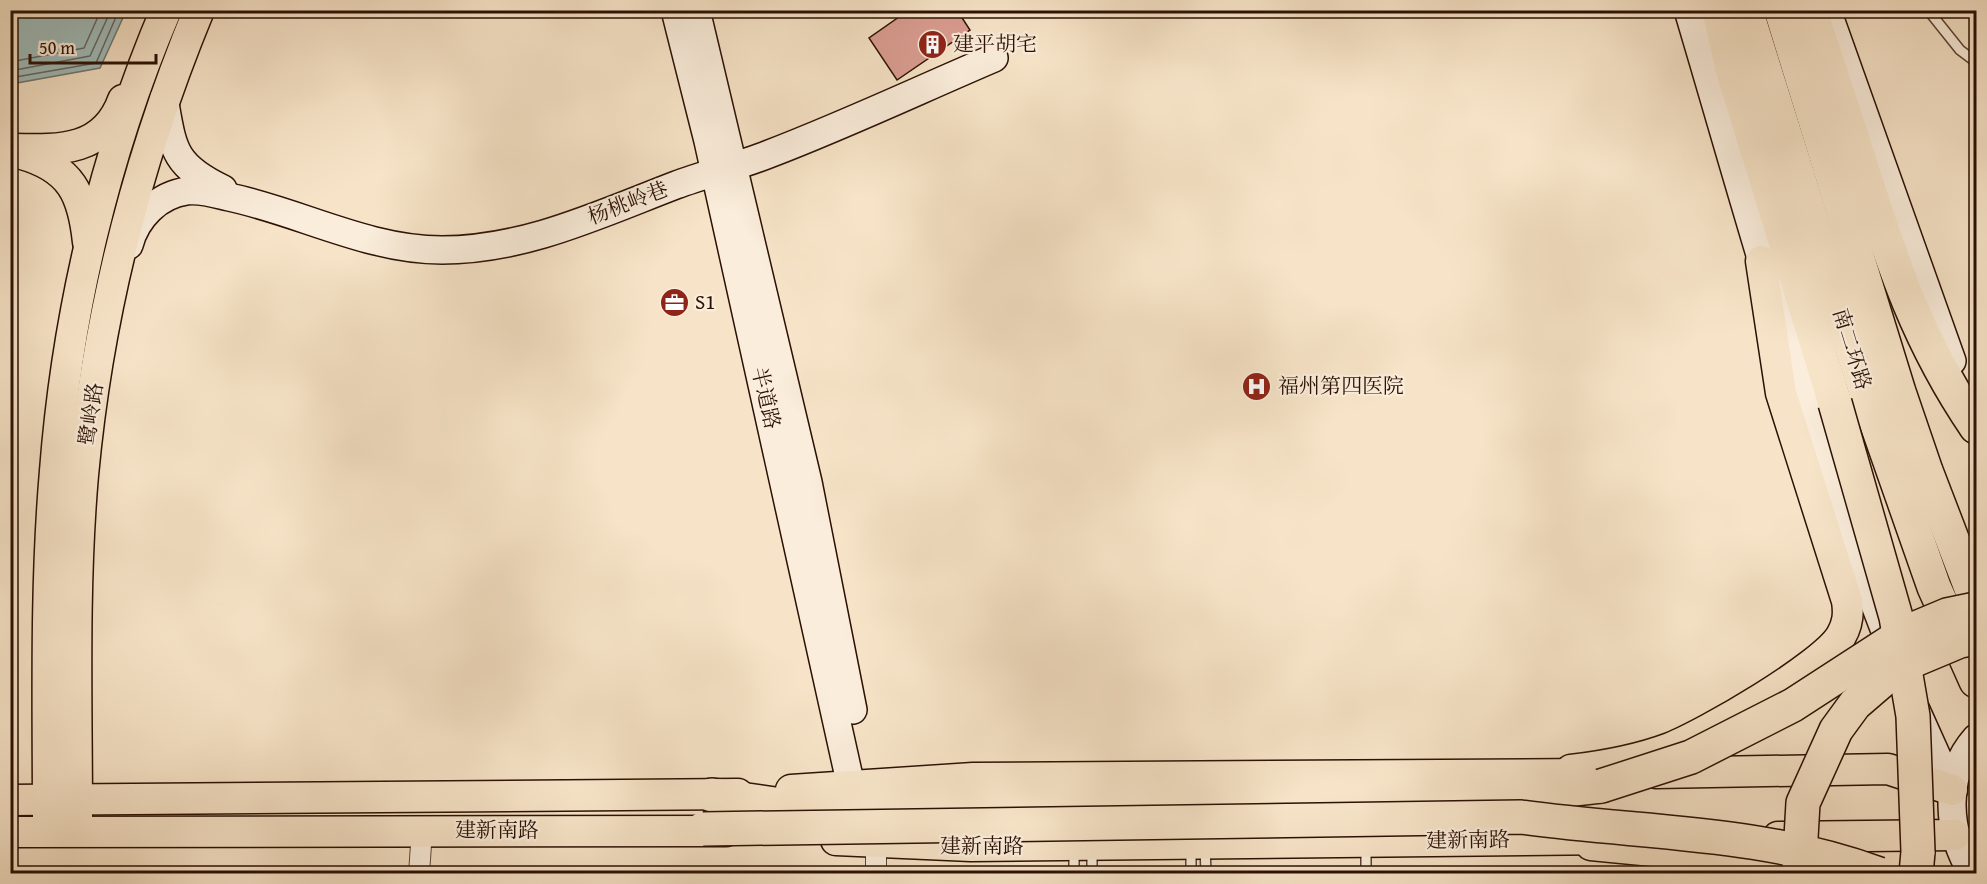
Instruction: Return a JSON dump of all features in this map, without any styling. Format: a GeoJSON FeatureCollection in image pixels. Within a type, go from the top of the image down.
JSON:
{"type":"FeatureCollection","features":[{"type":"Feature","properties":{"kind":"highway"},"geometry":{"type":"LineString","coordinates":[[1719,10],[1732,69],[1889,585],[1913,716],[1918,805],[1916,873]]}},
{"type":"Feature","properties":{"kind":"highway","name":"南二环路"},"geometry":{"type":"LineString","coordinates":[[1746,10],[1884,396],[1926,471],[1977,601]]}},
{"type":"Feature","properties":{"kind":"highway","name":"南二环路"},"geometry":{"type":"LineString","coordinates":[[1780,10],[1934,587],[1977,681]]}},
{"type":"Feature","properties":{"kind":"highway"},"geometry":{"type":"LineString","coordinates":[[1810,10],[1892,262],[1926,344],[1955,396],[1977,427]]}},
{"type":"Feature","properties":{"kind":"highway"},"geometry":{"type":"LineString","coordinates":[[712,795],[775,804],[827,804],[1521,795],[1565,792],[1602,786],[1691,757],[1793,705],[1904,633],[1947,615],[1977,609]]}},
{"type":"Feature","properties":{"kind":"highway"},"geometry":{"type":"LineString","coordinates":[[1799,873],[1798,848],[1803,803],[1836,730],[1856,704],[1898,667],[1960,641],[1977,638]]}},
{"type":"Feature","properties":{"kind":"highway"},"geometry":{"type":"LineString","coordinates":[[703,829],[1521,817],[1771,843],[1845,861],[1879,873]]}},
{"type":"Feature","properties":{"kind":"main road","name":"鹭岭路"},"geometry":{"type":"LineString","coordinates":[[47,832],[48,627],[54,481],[69,350],[89,255],[120,136],[166,10]]}},
{"type":"Feature","properties":{"kind":"main road","name":"鹭岭路"},"geometry":{"type":"LineString","coordinates":[[77,832],[77,693],[83,478],[104,324],[140,172],[164,98],[199,10]]}},
{"type":"Feature","properties":{"kind":"main road","name":"半道路"},"geometry":{"type":"LineString","coordinates":[[675,10],[724,169],[808,482],[859,785]]}},
{"type":"Feature","properties":{"kind":"main road","name":"半道路"},"geometry":{"type":"LineString","coordinates":[[696,10],[724,169]]}},
{"type":"Feature","properties":{"kind":"main road"},"geometry":{"type":"LineString","coordinates":[[1688,10],[1761,261],[1857,560],[1925,734],[1952,790]]}},
{"type":"Feature","properties":{"kind":"main road"},"geometry":{"type":"LineString","coordinates":[[1827,10],[1942,338],[1977,420]]}},
{"type":"Feature","properties":{"kind":"main road"},"geometry":{"type":"LineString","coordinates":[[10,150],[64,149],[91,140],[116,115],[138,61],[150,51]]}},
{"type":"Feature","properties":{"kind":"main road","name":"杨桃岭巷"},"geometry":{"type":"LineString","coordinates":[[248,201],[392,245],[415,249],[468,249],[532,239],[770,154],[994,58]]}},
{"type":"Feature","properties":{"kind":"main road"},"geometry":{"type":"LineString","coordinates":[[164,98],[173,145],[181,161],[197,177],[248,201]]}},
{"type":"Feature","properties":{"kind":"main road"},"geometry":{"type":"LineString","coordinates":[[10,150],[49,164],[69,180],[81,203],[89,255]]}},
{"type":"Feature","properties":{"kind":"main road"},"geometry":{"type":"LineString","coordinates":[[104,324],[119,286],[136,225],[151,207],[185,191],[195,190],[248,201]]}},
{"type":"Feature","properties":{"kind":"main road"},"geometry":{"type":"LineString","coordinates":[[1517,776],[1609,765],[1670,748],[1720,723],[1808,668],[1830,651],[1844,630],[1849,612],[1847,601],[1781,393],[1761,261]]}},
{"type":"Feature","properties":{"kind":"main road"},"geometry":{"type":"LineString","coordinates":[[1973,873],[1965,861],[1955,835],[1952,790],[1960,763],[1977,738]]}},
{"type":"Feature","properties":{"kind":"main road","name":"建新南路"},"geometry":{"type":"LineString","coordinates":[[10,800],[712,795],[974,778],[1517,776],[1888,769],[1952,790]]}},
{"type":"Feature","properties":{"kind":"main road","name":"建新南路"},"geometry":{"type":"LineString","coordinates":[[10,832],[703,829],[876,843],[971,846],[1083,859],[1198,844],[1955,835]]}},
{"type":"Feature","properties":{"kind":"main road"},"geometry":{"type":"LineString","coordinates":[[1544,840],[1785,864],[1821,873]]}},
{"type":"Feature","properties":{"kind":"street"},"geometry":{"type":"LineString","coordinates":[[419,873],[422,830]]}},
{"type":"Feature","properties":{"kind":"street"},"geometry":{"type":"LineString","coordinates":[[876,843],[876,873]]}},
{"type":"Feature","properties":{"kind":"lane"},"geometry":{"type":"LineString","coordinates":[[1928,10],[1960,50],[1977,62]]}},
{"type":"Feature","properties":{"kind":"lane"},"geometry":{"type":"LineString","coordinates":[[1366,842],[1366,873]]}},
{"type":"Feature","properties":{"kind":"lane"},"geometry":{"type":"LineString","coordinates":[[1191,873],[1198,844]]}},
{"type":"Feature","properties":{"kind":"lane"},"geometry":{"type":"LineString","coordinates":[[1198,844],[1206,873]]}},
{"type":"Feature","properties":{"kind":"water"},"geometry":{"type":"Polygon","coordinates":[[[27,10],[126,11],[100,68],[11,84],[11,14],[27,10]]]}},
{"type":"Feature","properties":{"kind":"building","name":"建平胡宅"},"geometry":{"type":"Polygon","coordinates":[[[909,10],[957,10],[970,30],[897,80],[869,38],[909,10]]]}},
{"type":"Feature","properties":{"kind":"place","name":"建平胡宅"},"geometry":{"type":"Point","coordinates":[932,44]}},
{"type":"Feature","properties":{"kind":"place","name":"S1"},"geometry":{"type":"Point","coordinates":[674,302]}},
{"type":"Feature","properties":{"kind":"place","name":"福州第四医院"},"geometry":{"type":"Point","coordinates":[1257,386]}}]}
